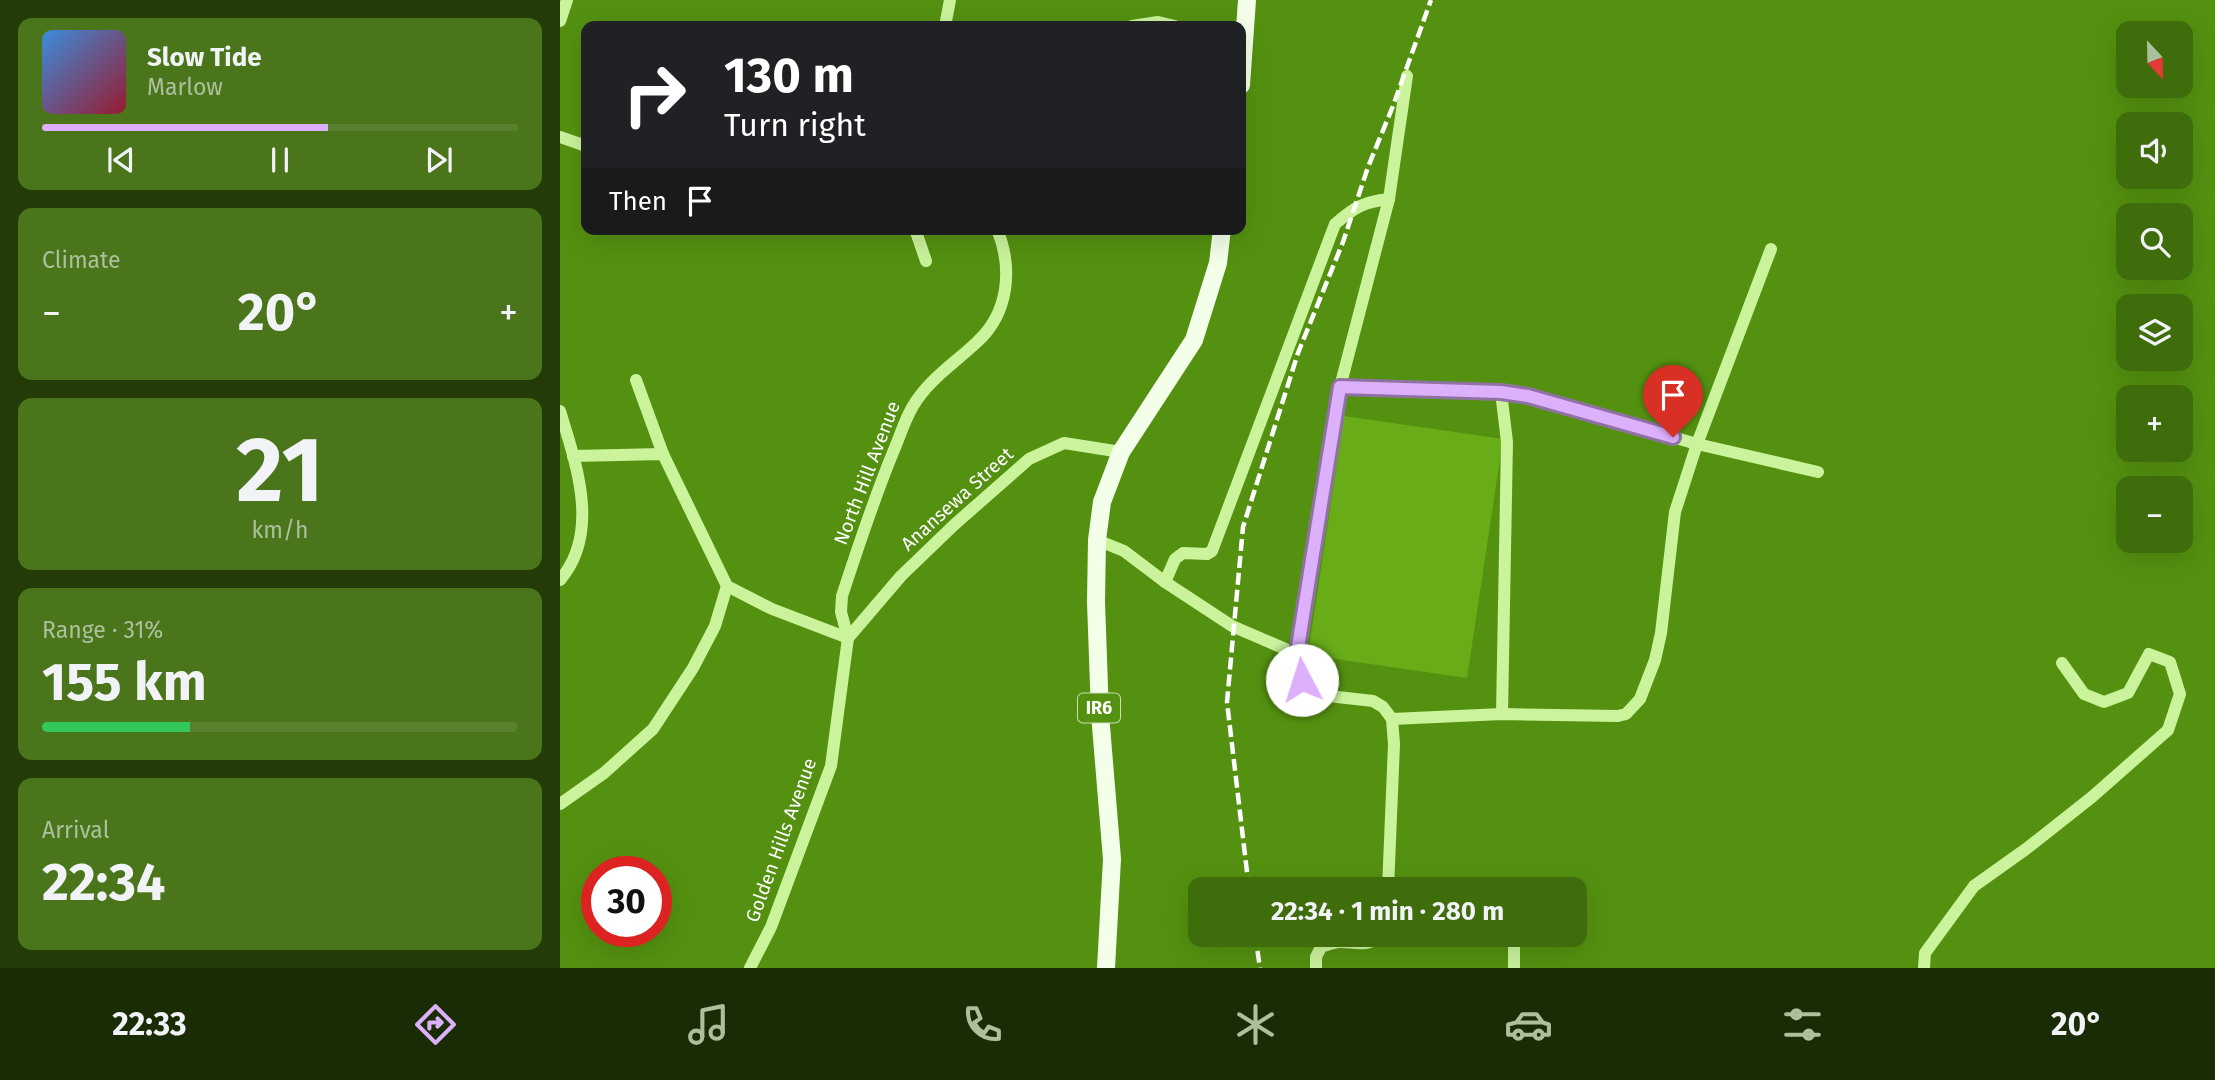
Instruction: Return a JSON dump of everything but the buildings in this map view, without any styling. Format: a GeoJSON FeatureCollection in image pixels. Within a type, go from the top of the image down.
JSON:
{"type":"FeatureCollection","features":[{"type":"Feature","properties":{"kind":"main road"},"geometry":{"type":"LineString","coordinates":[[1246,21],[1247,0]]}},
{"type":"Feature","properties":{"kind":"main road","name":"IR6"},"geometry":{"type":"LineString","coordinates":[[1106,968],[1112,859],[1100,714],[1096,602],[1097,540],[1102,502],[1121,452],[1194,340],[1218,263],[1221,235]]}},
{"type":"Feature","properties":{"kind":"street"},"geometry":{"type":"LineString","coordinates":[[560,21],[568,0]]}},
{"type":"Feature","properties":{"kind":"street"},"geometry":{"type":"LineString","coordinates":[[946,21],[950,0]]}},
{"type":"Feature","properties":{"kind":"street"},"geometry":{"type":"LineString","coordinates":[[1388,877],[1394,744],[1392,719],[1383,707],[1373,701],[1311,694],[1304,688],[1297,654],[1340,387],[1389,200],[1407,76]]}},
{"type":"Feature","properties":{"kind":"street"},"geometry":{"type":"LineString","coordinates":[[560,137],[581,144]]}},
{"type":"Feature","properties":{"kind":"street"},"geometry":{"type":"LineString","coordinates":[[1165,582],[1175,559],[1183,553],[1207,554],[1212,551],[1335,224],[1355,207],[1370,201],[1389,200]]}},
{"type":"Feature","properties":{"kind":"street"},"geometry":{"type":"LineString","coordinates":[[917,235],[926,261]]}},
{"type":"Feature","properties":{"kind":"street","name":"North Hill Avenue"},"geometry":{"type":"LineString","coordinates":[[848,638],[841,612],[842,596],[874,497],[912,407],[934,379],[980,340],[997,317],[1006,292],[1007,263],[999,235]]}},
{"type":"Feature","properties":{"kind":"street"},"geometry":{"type":"LineString","coordinates":[[1392,719],[1502,714],[1618,716],[1626,714],[1640,699],[1655,660],[1661,633],[1675,512],[1771,249]]}},
{"type":"Feature","properties":{"kind":"street"},"geometry":{"type":"LineString","coordinates":[[636,380],[663,454],[727,586],[772,609],[848,638]]}},
{"type":"Feature","properties":{"kind":"street"},"geometry":{"type":"LineString","coordinates":[[1340,387],[1501,392],[1528,396],[1698,444],[1818,472]]}},
{"type":"Feature","properties":{"kind":"street"},"geometry":{"type":"LineString","coordinates":[[1501,392],[1507,442],[1502,714]]}},
{"type":"Feature","properties":{"kind":"street"},"geometry":{"type":"LineString","coordinates":[[560,411],[582,500],[580,543],[560,580]]}},
{"type":"Feature","properties":{"kind":"street","name":"Anansewa Street"},"geometry":{"type":"LineString","coordinates":[[848,638],[901,576],[1029,459],[1064,443],[1121,452]]}},
{"type":"Feature","properties":{"kind":"street"},"geometry":{"type":"LineString","coordinates":[[573,456],[663,454]]}},
{"type":"Feature","properties":{"kind":"street"},"geometry":{"type":"LineString","coordinates":[[1097,540],[1124,551],[1232,626],[1297,654]]}},
{"type":"Feature","properties":{"kind":"street"},"geometry":{"type":"LineString","coordinates":[[560,804],[604,773],[653,729],[715,626],[727,586]]}},
{"type":"Feature","properties":{"kind":"street","name":"Golden Hills Avenue"},"geometry":{"type":"LineString","coordinates":[[750,968],[771,927],[831,766],[848,638]]}},
{"type":"Feature","properties":{"kind":"street"},"geometry":{"type":"LineString","coordinates":[[1924,968],[1925,953],[1974,886],[2092,797],[2168,730],[2180,694],[2170,662],[2149,654],[2128,693],[2104,702],[2084,694],[2062,663]]}},
{"type":"Feature","properties":{"kind":"street"},"geometry":{"type":"LineString","coordinates":[[1316,968],[1316,957],[1321,947]]}},
{"type":"Feature","properties":{"kind":"street"},"geometry":{"type":"LineString","coordinates":[[1514,947],[1514,968]]}},
{"type":"Feature","properties":{"kind":"green space"},"geometry":{"type":"Polygon","coordinates":[[[1344,416],[1503,439],[1467,678],[1308,655],[1344,416]]]}},
{"type":"Feature","properties":{"kind":"railway"},"geometry":{"type":"LineString","coordinates":[[1248,877],[1227,702],[1243,527],[1298,353],[1343,242],[1368,167],[1431,0]]}},
{"type":"Feature","properties":{"kind":"railway"},"geometry":{"type":"LineString","coordinates":[[1257,947],[1260,968]]}},
{"type":"Feature","properties":{"kind":"route"},"geometry":{"type":"LineString","coordinates":[[1302,680],[1297,654],[1340,387],[1501,392],[1528,396],[1673,437]]}}]}
